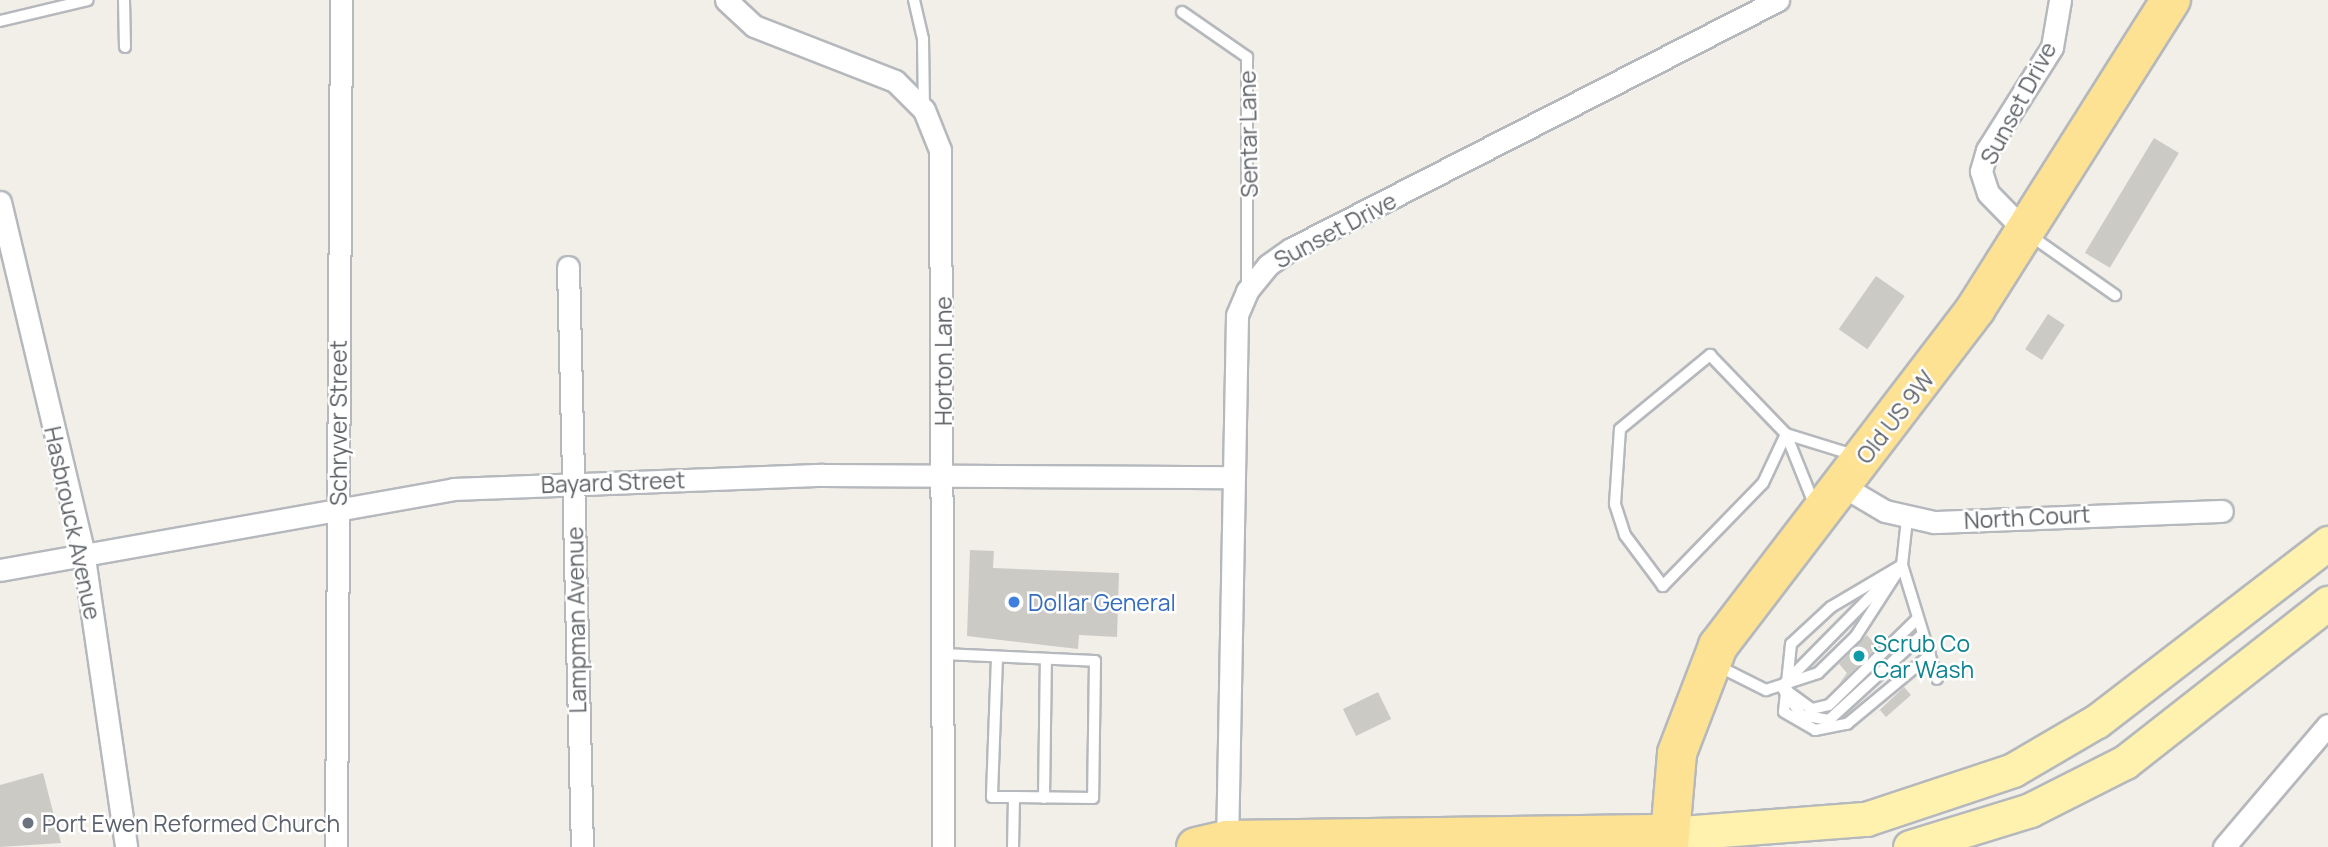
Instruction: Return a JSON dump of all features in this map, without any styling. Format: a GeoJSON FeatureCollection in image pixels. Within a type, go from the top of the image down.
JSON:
{"type":"FeatureCollection","features":[{"type":"Feature","properties":{"kind":"highway","name":"Old US 9W"},"geometry":{"type":"LineString","coordinates":[[1669,840],[1676,753],[1709,662],[1755,590],[1942,356],[2026,232],[2171,0]]}},
{"type":"Feature","properties":{"kind":"highway"},"geometry":{"type":"LineString","coordinates":[[1217,845],[1669,840]]}},
{"type":"Feature","properties":{"kind":"main road"},"geometry":{"type":"LineString","coordinates":[[1669,840],[1866,819],[2013,770],[2097,721],[2328,543]]}},
{"type":"Feature","properties":{"kind":"main road"},"geometry":{"type":"LineString","coordinates":[[1910,847],[2030,810],[2124,762],[2328,603]]}},
{"type":"Feature","properties":{"kind":"street","name":"Schryver Street"},"geometry":{"type":"LineString","coordinates":[[336,847],[341,0]]}},
{"type":"Feature","properties":{"kind":"street","name":"Horton Lane"},"geometry":{"type":"LineString","coordinates":[[726,0],[754,26],[876,69],[924,110],[935,131],[943,178],[943,847]]}},
{"type":"Feature","properties":{"kind":"street","name":"Sunset Drive"},"geometry":{"type":"LineString","coordinates":[[1217,845],[1234,477],[1237,315],[1247,291],[1268,265],[1291,249],[1778,0]]}},
{"type":"Feature","properties":{"kind":"street","name":"Sunset Drive"},"geometry":{"type":"LineString","coordinates":[[2026,232],[1988,193],[1981,171],[1987,150],[2052,47],[2060,0]]}},
{"type":"Feature","properties":{"kind":"street","name":"Hasbrouck Avenue"},"geometry":{"type":"LineString","coordinates":[[0,202],[83,551],[126,847]]}},
{"type":"Feature","properties":{"kind":"street","name":"Lampman Avenue"},"geometry":{"type":"LineString","coordinates":[[568,267],[582,847]]}},
{"type":"Feature","properties":{"kind":"street","name":"Bayard Street"},"geometry":{"type":"LineString","coordinates":[[0,570],[83,551],[338,506],[453,489],[573,482],[943,474],[1234,477]]}},
{"type":"Feature","properties":{"kind":"street","name":"North Court"},"geometry":{"type":"LineString","coordinates":[[1841,485],[1907,519],[2222,511]]}},
{"type":"Feature","properties":{"kind":"street"},"geometry":{"type":"LineString","coordinates":[[2224,847],[2328,725]]}},
{"type":"Feature","properties":{"kind":"lane"},"geometry":{"type":"LineString","coordinates":[[0,20],[88,0]]}},
{"type":"Feature","properties":{"kind":"lane"},"geometry":{"type":"LineString","coordinates":[[124,0],[125,47]]}},
{"type":"Feature","properties":{"kind":"lane"},"geometry":{"type":"LineString","coordinates":[[914,0],[923,39],[924,110]]}},
{"type":"Feature","properties":{"kind":"lane","name":"Sentar Lane"},"geometry":{"type":"LineString","coordinates":[[1182,12],[1247,57],[1247,291]]}},
{"type":"Feature","properties":{"kind":"lane"},"geometry":{"type":"LineString","coordinates":[[2026,232],[2115,295]]}},
{"type":"Feature","properties":{"kind":"lane"},"geometry":{"type":"LineString","coordinates":[[1786,434],[1763,483],[1662,586],[1638,559],[1615,504],[1620,429],[1710,355],[1786,434],[1841,485]]}},
{"type":"Feature","properties":{"kind":"lane"},"geometry":{"type":"LineString","coordinates":[[1786,434],[1841,485]]}},
{"type":"Feature","properties":{"kind":"lane"},"geometry":{"type":"LineString","coordinates":[[1907,519],[1902,565],[1937,679]]}},
{"type":"Feature","properties":{"kind":"lane"},"geometry":{"type":"LineString","coordinates":[[1902,565],[1831,607],[1791,644],[1782,687],[1784,712],[1804,727],[1826,730],[1847,724],[1930,654]]}},
{"type":"Feature","properties":{"kind":"lane"},"geometry":{"type":"LineString","coordinates":[[1782,687],[1902,565]]}},
{"type":"Feature","properties":{"kind":"lane"},"geometry":{"type":"LineString","coordinates":[[1709,662],[1766,690],[1782,687],[1818,673],[1834,659],[1902,565]]}},
{"type":"Feature","properties":{"kind":"lane"},"geometry":{"type":"LineString","coordinates":[[1782,687],[1812,709],[1829,705],[1918,618]]}},
{"type":"Feature","properties":{"kind":"lane"},"geometry":{"type":"LineString","coordinates":[[1782,687],[1801,715],[1829,720],[1923,634]]}},
{"type":"Feature","properties":{"kind":"lane"},"geometry":{"type":"LineString","coordinates":[[943,654],[1095,661],[1093,798],[992,797],[997,658]]}},
{"type":"Feature","properties":{"kind":"lane"},"geometry":{"type":"LineString","coordinates":[[1044,798],[1046,659]]}},
{"type":"Feature","properties":{"kind":"lane"},"geometry":{"type":"LineString","coordinates":[[1013,847],[1014,797]]}},
{"type":"Feature","properties":{"kind":"building"},"geometry":{"type":"Polygon","coordinates":[[[2154,138],[2179,153],[2110,268],[2085,253],[2154,138]]]}},
{"type":"Feature","properties":{"kind":"building"},"geometry":{"type":"Polygon","coordinates":[[[1876,276],[1905,296],[1867,349],[1839,329],[1876,276]]]}},
{"type":"Feature","properties":{"kind":"building"},"geometry":{"type":"Polygon","coordinates":[[[2048,314],[2065,325],[2042,360],[2025,349],[2048,314]]]}},
{"type":"Feature","properties":{"kind":"building"},"geometry":{"type":"Polygon","coordinates":[[[970,550],[994,551],[993,568],[1119,573],[1117,637],[1079,635],[1078,649],[967,636],[970,550]]]}},
{"type":"Feature","properties":{"kind":"building"},"geometry":{"type":"Polygon","coordinates":[[[1867,635],[1877,647],[1839,684],[1847,673],[1839,664],[1867,635]]]}},
{"type":"Feature","properties":{"kind":"building"},"geometry":{"type":"Polygon","coordinates":[[[1904,687],[1911,695],[1886,717],[1880,710],[1870,719],[1904,687]]]}},
{"type":"Feature","properties":{"kind":"building"},"geometry":{"type":"Polygon","coordinates":[[[1378,692],[1391,719],[1356,736],[1343,709],[1378,692]]]}},
{"type":"Feature","properties":{"kind":"building","name":"Port Ewen Reformed Church"},"geometry":{"type":"Polygon","coordinates":[[[43,773],[61,843],[0,847],[0,785],[43,773]]]}},
{"type":"Feature","properties":{"kind":"place","name":"Dollar General"},"geometry":{"type":"Point","coordinates":[1014,602]}},
{"type":"Feature","properties":{"kind":"place","name":"Scrub Co Car Wash"},"geometry":{"type":"Point","coordinates":[1859,656]}},
{"type":"Feature","properties":{"kind":"place","name":"Port Ewen Reformed Church"},"geometry":{"type":"Point","coordinates":[28,823]}}]}
